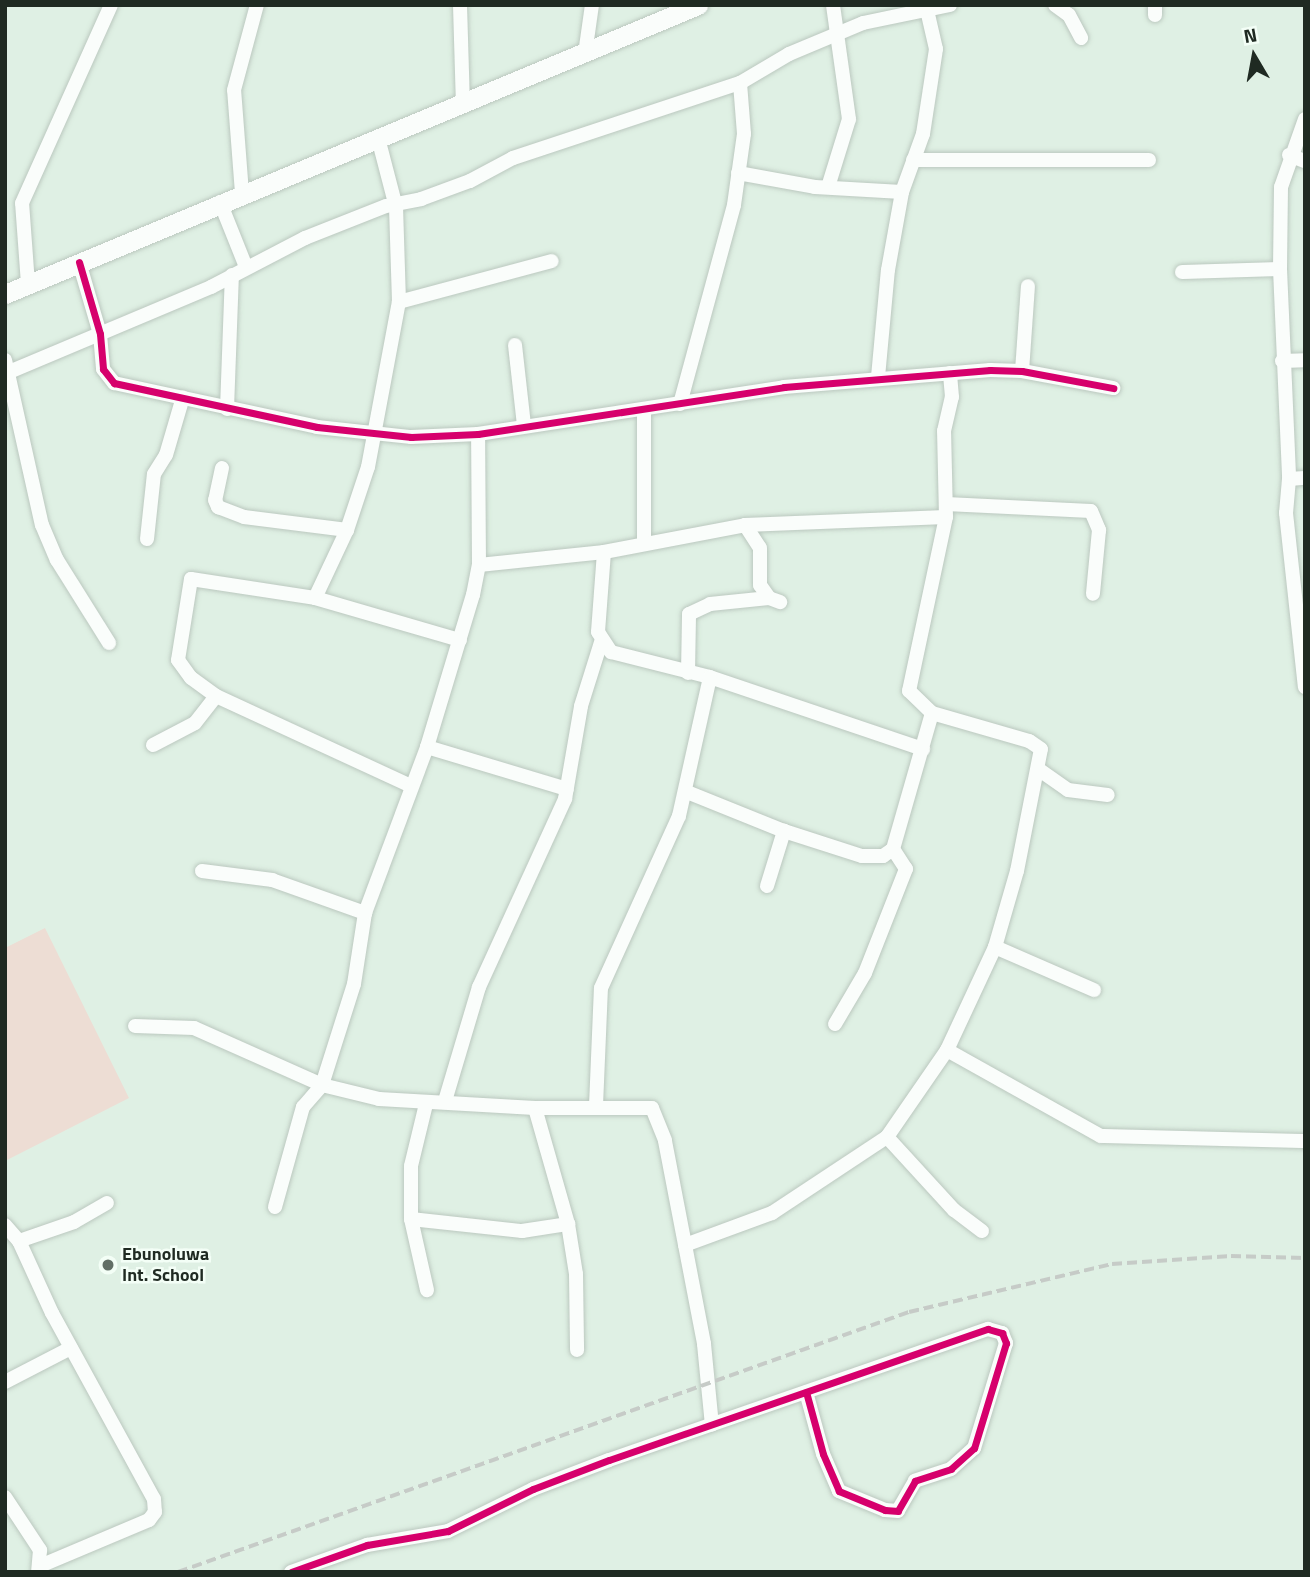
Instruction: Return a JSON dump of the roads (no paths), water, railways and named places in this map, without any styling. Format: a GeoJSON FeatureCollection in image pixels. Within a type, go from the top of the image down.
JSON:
{"type":"FeatureCollection","features":[{"type":"Feature","properties":{"kind":"main road"},"geometry":{"type":"LineString","coordinates":[[5,293],[220,202],[463,105],[698,5]]}},
{"type":"Feature","properties":{"kind":"street"},"geometry":{"type":"LineString","coordinates":[[27,284],[22,203],[111,5]]}},
{"type":"Feature","properties":{"kind":"street"},"geometry":{"type":"LineString","coordinates":[[242,193],[234,90],[257,5]]}},
{"type":"Feature","properties":{"kind":"street"},"geometry":{"type":"LineString","coordinates":[[460,5],[463,105]]}},
{"type":"Feature","properties":{"kind":"street"},"geometry":{"type":"LineString","coordinates":[[585,54],[592,5]]}},
{"type":"Feature","properties":{"kind":"street"},"geometry":{"type":"LineString","coordinates":[[828,187],[849,119],[840,32],[833,5]]}},
{"type":"Feature","properties":{"kind":"street"},"geometry":{"type":"LineString","coordinates":[[109,643],[57,560],[42,525],[7,366],[100,334],[233,275],[305,238],[470,181],[513,158],[740,83],[840,32],[950,5]]}},
{"type":"Feature","properties":{"kind":"street"},"geometry":{"type":"LineString","coordinates":[[1055,5],[1069,15],[1081,38]]}},
{"type":"Feature","properties":{"kind":"street"},"geometry":{"type":"LineString","coordinates":[[878,377],[888,270],[902,192],[922,134],[936,49],[928,9]]}},
{"type":"Feature","properties":{"kind":"street"},"geometry":{"type":"LineString","coordinates":[[680,404],[722,256],[738,173],[744,134],[740,83]]}},
{"type":"Feature","properties":{"kind":"street"},"geometry":{"type":"LineString","coordinates":[[1305,119],[1289,155],[1281,187],[1280,269],[1289,479],[1286,513],[1305,687]]}},
{"type":"Feature","properties":{"kind":"street"},"geometry":{"type":"LineString","coordinates":[[315,597],[347,530],[376,433],[399,302],[396,206],[378,138]]}},
{"type":"Feature","properties":{"kind":"street"},"geometry":{"type":"LineString","coordinates":[[1289,155],[1305,161]]}},
{"type":"Feature","properties":{"kind":"street"},"geometry":{"type":"LineString","coordinates":[[913,160],[1149,160]]}},
{"type":"Feature","properties":{"kind":"street"},"geometry":{"type":"LineString","coordinates":[[738,173],[828,187],[902,192]]}},
{"type":"Feature","properties":{"kind":"street"},"geometry":{"type":"LineString","coordinates":[[220,202],[246,267]]}},
{"type":"Feature","properties":{"kind":"street"},"geometry":{"type":"LineString","coordinates":[[399,302],[552,261]]}},
{"type":"Feature","properties":{"kind":"street"},"geometry":{"type":"LineString","coordinates":[[79,262],[100,334],[103,369],[114,383],[227,409],[376,433],[411,437],[478,434],[524,425],[644,412],[680,404],[878,377],[1022,371],[1113,388]]}},
{"type":"Feature","properties":{"kind":"street"},"geometry":{"type":"LineString","coordinates":[[1182,272],[1280,269]]}},
{"type":"Feature","properties":{"kind":"street"},"geometry":{"type":"LineString","coordinates":[[227,409],[233,275]]}},
{"type":"Feature","properties":{"kind":"street"},"geometry":{"type":"LineString","coordinates":[[1022,371],[1028,286]]}},
{"type":"Feature","properties":{"kind":"street"},"geometry":{"type":"LineString","coordinates":[[515,345],[524,425]]}},
{"type":"Feature","properties":{"kind":"street"},"geometry":{"type":"LineString","coordinates":[[1282,361],[1305,360]]}},
{"type":"Feature","properties":{"kind":"street"},"geometry":{"type":"LineString","coordinates":[[685,1245],[772,1213],[887,1137],[947,1050],[995,947],[1041,771],[1041,749],[1037,744],[932,713],[909,691],[946,511],[944,431],[952,397],[950,373]]}},
{"type":"Feature","properties":{"kind":"street"},"geometry":{"type":"LineString","coordinates":[[147,539],[154,474],[166,455],[183,397]]}},
{"type":"Feature","properties":{"kind":"street"},"geometry":{"type":"LineString","coordinates":[[644,412],[644,544]]}},
{"type":"Feature","properties":{"kind":"street"},"geometry":{"type":"LineString","coordinates":[[275,1207],[303,1107],[322,1085],[354,984],[365,913],[427,747],[460,640],[479,565],[478,434]]}},
{"type":"Feature","properties":{"kind":"street"},"geometry":{"type":"LineString","coordinates":[[222,468],[215,500],[218,507],[244,517],[347,530]]}},
{"type":"Feature","properties":{"kind":"street"},"geometry":{"type":"LineString","coordinates":[[1289,479],[1305,478]]}},
{"type":"Feature","properties":{"kind":"street"},"geometry":{"type":"LineString","coordinates":[[479,565],[604,552],[745,525],[946,511],[1091,511],[1099,530],[1093,594]]}},
{"type":"Feature","properties":{"kind":"street"},"geometry":{"type":"LineString","coordinates":[[688,673],[689,614],[710,604],[775,600],[758,578],[760,548],[745,525]]}},
{"type":"Feature","properties":{"kind":"street"},"geometry":{"type":"LineString","coordinates":[[445,1101],[479,987],[556,825],[567,789],[581,706],[601,642],[597,613],[604,552]]}},
{"type":"Feature","properties":{"kind":"street"},"geometry":{"type":"LineString","coordinates":[[411,786],[216,696],[179,666],[191,579],[315,597],[460,640]]}},
{"type":"Feature","properties":{"kind":"street"},"geometry":{"type":"LineString","coordinates":[[601,642],[611,652],[710,677],[923,748]]}},
{"type":"Feature","properties":{"kind":"street"},"geometry":{"type":"LineString","coordinates":[[596,1105],[601,988],[664,855],[687,792],[710,677]]}},
{"type":"Feature","properties":{"kind":"street"},"geometry":{"type":"LineString","coordinates":[[153,745],[195,723],[216,696]]}},
{"type":"Feature","properties":{"kind":"street"},"geometry":{"type":"LineString","coordinates":[[687,792],[784,831],[862,856],[883,856],[893,849],[932,713]]}},
{"type":"Feature","properties":{"kind":"street"},"geometry":{"type":"LineString","coordinates":[[427,747],[567,789]]}},
{"type":"Feature","properties":{"kind":"street"},"geometry":{"type":"LineString","coordinates":[[1041,771],[1068,790],[1108,795]]}},
{"type":"Feature","properties":{"kind":"street"},"geometry":{"type":"LineString","coordinates":[[767,886],[784,831]]}},
{"type":"Feature","properties":{"kind":"street"},"geometry":{"type":"LineString","coordinates":[[835,1024],[865,973],[906,869],[893,849]]}},
{"type":"Feature","properties":{"kind":"street"},"geometry":{"type":"LineString","coordinates":[[202,871],[272,880],[365,913]]}},
{"type":"Feature","properties":{"kind":"street"},"geometry":{"type":"LineString","coordinates":[[995,947],[1094,989]]}},
{"type":"Feature","properties":{"kind":"street"},"geometry":{"type":"LineString","coordinates":[[135,1026],[194,1028],[219,1036],[322,1085],[426,1104],[445,1101],[535,1108],[645,1105],[658,1114],[708,1367],[712,1425]]}},
{"type":"Feature","properties":{"kind":"street"},"geometry":{"type":"LineString","coordinates":[[947,1050],[1101,1136],[1305,1140]]}},
{"type":"Feature","properties":{"kind":"street"},"geometry":{"type":"LineString","coordinates":[[426,1104],[411,1166],[411,1219],[427,1290]]}},
{"type":"Feature","properties":{"kind":"street"},"geometry":{"type":"LineString","coordinates":[[535,1108],[568,1224],[576,1273],[577,1350]]}},
{"type":"Feature","properties":{"kind":"street"},"geometry":{"type":"LineString","coordinates":[[887,1137],[954,1210],[982,1231]]}},
{"type":"Feature","properties":{"kind":"street"},"geometry":{"type":"LineString","coordinates":[[19,1241],[74,1222],[107,1203]]}},
{"type":"Feature","properties":{"kind":"street"},"geometry":{"type":"LineString","coordinates":[[411,1219],[522,1231],[568,1224]]}},
{"type":"Feature","properties":{"kind":"street"},"geometry":{"type":"LineString","coordinates":[[5,1225],[19,1241],[71,1348],[154,1499],[155,1512],[149,1520],[39,1569],[40,1550],[5,1497]]}},
{"type":"Feature","properties":{"kind":"street"},"geometry":{"type":"LineString","coordinates":[[291,1572],[367,1545],[448,1531],[533,1489],[712,1425],[806,1392],[988,1329],[1002,1334],[1006,1343],[974,1448],[951,1469],[915,1481],[898,1511],[885,1510],[839,1491],[823,1454],[806,1392]]}},
{"type":"Feature","properties":{"kind":"street"},"geometry":{"type":"LineString","coordinates":[[5,1382],[71,1348]]}},
{"type":"Feature","properties":{"kind":"railway"},"geometry":{"type":"LineString","coordinates":[[178,1572],[909,1312],[1112,1264],[1231,1256],[1305,1258]]}},
{"type":"Feature","properties":{"kind":"place","name":"Ebunoluwa Int. School"},"geometry":{"type":"Point","coordinates":[108,1265]}}]}
